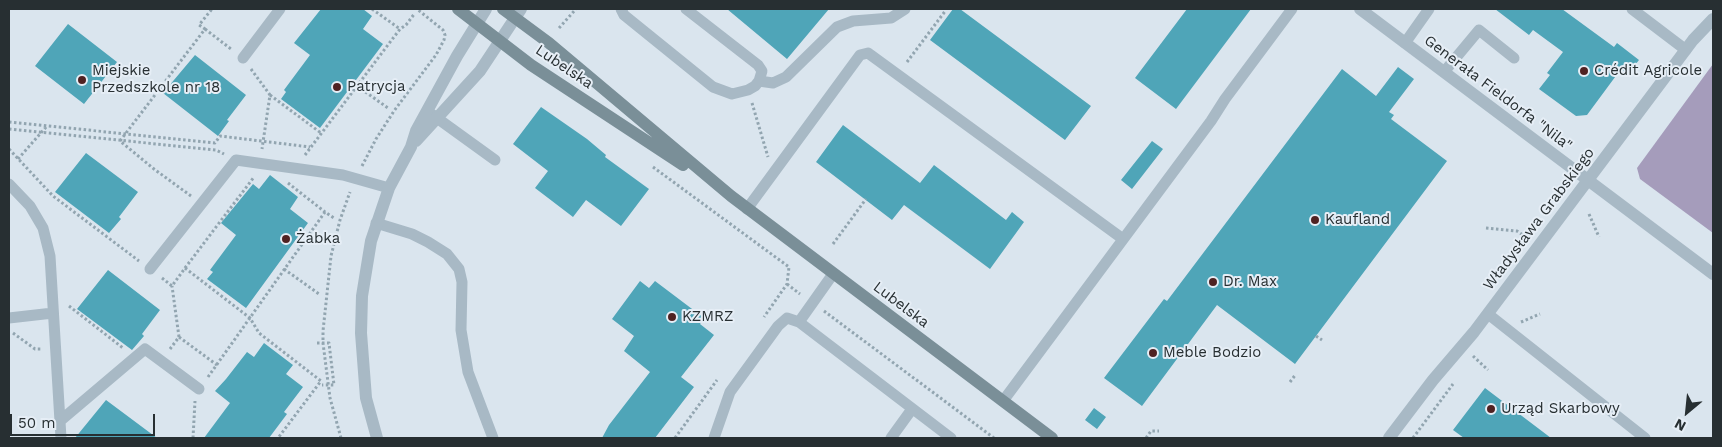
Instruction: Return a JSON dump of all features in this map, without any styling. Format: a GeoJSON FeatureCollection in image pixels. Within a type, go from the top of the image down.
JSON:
{"type":"FeatureCollection","features":[{"type":"Feature","properties":{"kind":"main road","name":"Lubelska"},"geometry":{"type":"LineString","coordinates":[[458,9],[531,65],[731,196]]}},
{"type":"Feature","properties":{"kind":"main road","name":"Lubelska"},"geometry":{"type":"LineString","coordinates":[[502,9],[518,14],[549,43],[731,196],[1052,438]]}},
{"type":"Feature","properties":{"kind":"street"},"geometry":{"type":"LineString","coordinates":[[377,438],[366,398],[360,333],[365,273],[376,223],[389,188],[411,147],[432,114],[457,56],[486,9]]}},
{"type":"Feature","properties":{"kind":"street","name":"Generała Fieldorfa \"Nila\""},"geometry":{"type":"LineString","coordinates":[[1360,9],[1713,274]]}},
{"type":"Feature","properties":{"kind":"street"},"geometry":{"type":"LineString","coordinates":[[432,114],[480,72],[518,14]]}},
{"type":"Feature","properties":{"kind":"street","name":"Władysława Grabskiego"},"geometry":{"type":"LineString","coordinates":[[1389,438],[1433,380],[1488,314],[1686,50],[1713,19]]}},
{"type":"Feature","properties":{"kind":"lane"},"geometry":{"type":"LineString","coordinates":[[243,58],[280,9]]}},
{"type":"Feature","properties":{"kind":"lane"},"geometry":{"type":"LineString","coordinates":[[620,9],[624,16],[713,87],[732,94],[748,90],[759,81],[762,71],[758,65],[686,9]]}},
{"type":"Feature","properties":{"kind":"lane"},"geometry":{"type":"LineString","coordinates":[[759,81],[772,83],[786,77],[837,27],[852,21],[891,18],[904,9]]}},
{"type":"Feature","properties":{"kind":"lane"},"geometry":{"type":"LineString","coordinates":[[1003,402],[1292,9]]}},
{"type":"Feature","properties":{"kind":"lane"},"geometry":{"type":"LineString","coordinates":[[1405,43],[1429,9]]}},
{"type":"Feature","properties":{"kind":"lane"},"geometry":{"type":"LineString","coordinates":[[1632,9],[1686,50]]}},
{"type":"Feature","properties":{"kind":"lane"},"geometry":{"type":"LineString","coordinates":[[1444,72],[1479,30],[1514,58]]}},
{"type":"Feature","properties":{"kind":"lane"},"geometry":{"type":"LineString","coordinates":[[748,209],[860,55],[868,53],[1123,240]]}},
{"type":"Feature","properties":{"kind":"lane"},"geometry":{"type":"LineString","coordinates":[[432,114],[495,160]]}},
{"type":"Feature","properties":{"kind":"lane"},"geometry":{"type":"LineString","coordinates":[[150,269],[236,160],[343,175],[389,188]]}},
{"type":"Feature","properties":{"kind":"lane"},"geometry":{"type":"LineString","coordinates":[[9,184],[30,206],[43,228],[50,256],[61,438]]}},
{"type":"Feature","properties":{"kind":"lane"},"geometry":{"type":"LineString","coordinates":[[376,223],[412,234],[428,242],[446,254],[459,269],[462,282],[461,330],[468,372],[493,438]]}},
{"type":"Feature","properties":{"kind":"lane"},"geometry":{"type":"LineString","coordinates":[[799,322],[834,274]]}},
{"type":"Feature","properties":{"kind":"lane"},"geometry":{"type":"LineString","coordinates":[[9,318],[53,313]]}},
{"type":"Feature","properties":{"kind":"lane"},"geometry":{"type":"LineString","coordinates":[[1488,314],[1645,438]]}},
{"type":"Feature","properties":{"kind":"lane"},"geometry":{"type":"LineString","coordinates":[[714,438],[730,392],[778,326],[787,318],[799,322],[951,438]]}},
{"type":"Feature","properties":{"kind":"lane"},"geometry":{"type":"LineString","coordinates":[[60,421],[145,349],[199,389]]}},
{"type":"Feature","properties":{"kind":"lane"},"geometry":{"type":"LineString","coordinates":[[891,438],[912,409]]}},
{"type":"Feature","properties":{"kind":"path"},"geometry":{"type":"LineString","coordinates":[[212,9],[200,25],[243,58],[270,95],[321,133]]}},
{"type":"Feature","properties":{"kind":"path"},"geometry":{"type":"LineString","coordinates":[[372,9],[400,29]]}},
{"type":"Feature","properties":{"kind":"path"},"geometry":{"type":"LineString","coordinates":[[418,9],[443,30],[445,35],[442,45]]}},
{"type":"Feature","properties":{"kind":"path"},"geometry":{"type":"LineString","coordinates":[[560,28],[576,9]]}},
{"type":"Feature","properties":{"kind":"path"},"geometry":{"type":"LineString","coordinates":[[898,75],[946,10]]}},
{"type":"Feature","properties":{"kind":"path"},"geometry":{"type":"LineString","coordinates":[[334,218],[286,182],[295,167],[400,29],[406,25],[415,13]]}},
{"type":"Feature","properties":{"kind":"path"},"geometry":{"type":"LineString","coordinates":[[432,26],[435,22]]}},
{"type":"Feature","properties":{"kind":"path"},"geometry":{"type":"LineString","coordinates":[[120,141],[206,29]]}},
{"type":"Feature","properties":{"kind":"path"},"geometry":{"type":"LineString","coordinates":[[357,86],[388,108]]}},
{"type":"Feature","properties":{"kind":"path"},"geometry":{"type":"LineString","coordinates":[[748,90],[768,157],[764,163]]}},
{"type":"Feature","properties":{"kind":"path"},"geometry":{"type":"LineString","coordinates":[[185,268],[263,164],[260,163],[270,95]]}},
{"type":"Feature","properties":{"kind":"path"},"geometry":{"type":"LineString","coordinates":[[9,122],[215,143],[220,136],[310,147]]}},
{"type":"Feature","properties":{"kind":"path"},"geometry":{"type":"LineString","coordinates":[[18,159],[47,126]]}},
{"type":"Feature","properties":{"kind":"path"},"geometry":{"type":"LineString","coordinates":[[9,129],[216,150],[236,160]]}},
{"type":"Feature","properties":{"kind":"path"},"geometry":{"type":"LineString","coordinates":[[120,141],[202,204]]}},
{"type":"Feature","properties":{"kind":"path"},"geometry":{"type":"LineString","coordinates":[[650,164],[789,268],[787,284],[994,438]]}},
{"type":"Feature","properties":{"kind":"path"},"geometry":{"type":"LineString","coordinates":[[833,244],[866,199]]}},
{"type":"Feature","properties":{"kind":"path"},"geometry":{"type":"LineString","coordinates":[[194,438],[196,394],[325,212]]}},
{"type":"Feature","properties":{"kind":"path"},"geometry":{"type":"LineString","coordinates":[[1589,214],[1600,237]]}},
{"type":"Feature","properties":{"kind":"path"},"geometry":{"type":"LineString","coordinates":[[1486,228],[1518,231],[1526,237]]}},
{"type":"Feature","properties":{"kind":"path"},"geometry":{"type":"LineString","coordinates":[[284,269],[319,294]]}},
{"type":"Feature","properties":{"kind":"path"},"geometry":{"type":"LineString","coordinates":[[162,362],[179,337],[172,286]]}},
{"type":"Feature","properties":{"kind":"path"},"geometry":{"type":"LineString","coordinates":[[52,294],[136,357]]}},
{"type":"Feature","properties":{"kind":"path"},"geometry":{"type":"LineString","coordinates":[[1516,324],[1540,314]]}},
{"type":"Feature","properties":{"kind":"path"},"geometry":{"type":"LineString","coordinates":[[9,330],[36,349],[55,348]]}},
{"type":"Feature","properties":{"kind":"path"},"geometry":{"type":"LineString","coordinates":[[1316,336],[1322,340]]}},
{"type":"Feature","properties":{"kind":"path"},"geometry":{"type":"LineString","coordinates":[[179,337],[216,365]]}},
{"type":"Feature","properties":{"kind":"path"},"geometry":{"type":"LineString","coordinates":[[317,343],[329,343],[334,384],[322,386]]}},
{"type":"Feature","properties":{"kind":"path"},"geometry":{"type":"LineString","coordinates":[[1468,364],[1478,351]]}},
{"type":"Feature","properties":{"kind":"path"},"geometry":{"type":"LineString","coordinates":[[1473,356],[1488,370]]}},
{"type":"Feature","properties":{"kind":"path"},"geometry":{"type":"LineString","coordinates":[[1290,382],[1296,374]]}},
{"type":"Feature","properties":{"kind":"path"},"geometry":{"type":"LineString","coordinates":[[1413,438],[1457,379]]}},
{"type":"Feature","properties":{"kind":"path"},"geometry":{"type":"LineString","coordinates":[[278,438],[321,380]]}},
{"type":"Feature","properties":{"kind":"path"},"geometry":{"type":"LineString","coordinates":[[1146,438],[1151,431],[1159,431]]}},
{"type":"Feature","properties":{"kind":"shaded area"},"geometry":{"type":"Polygon","coordinates":[[[1713,64],[1713,233],[1640,179],[1637,168],[1713,64]]]}},
{"type":"Feature","properties":{"kind":"building"},"geometry":{"type":"Polygon","coordinates":[[[321,9],[363,9],[372,16],[363,29],[383,44],[320,128],[281,99],[286,92],[284,90],[310,55],[294,43],[321,9]]]}},
{"type":"Feature","properties":{"kind":"building"},"geometry":{"type":"Polygon","coordinates":[[[727,9],[829,9],[787,59],[727,9]]]}},
{"type":"Feature","properties":{"kind":"building"},"geometry":{"type":"Polygon","coordinates":[[[953,9],[960,9],[1091,106],[1065,140],[930,40],[953,9]]]}},
{"type":"Feature","properties":{"kind":"building"},"geometry":{"type":"Polygon","coordinates":[[[1187,9],[1251,9],[1176,109],[1135,78],[1187,9]]]}},
{"type":"Feature","properties":{"kind":"building","name":"Crédit Agricole"},"geometry":{"type":"Polygon","coordinates":[[[1495,9],[1562,9],[1614,47],[1617,43],[1639,60],[1628,74],[1621,69],[1587,115],[1576,116],[1539,89],[1550,75],[1547,73],[1563,52],[1533,30],[1529,35],[1495,9]]]}},
{"type":"Feature","properties":{"kind":"building"},"geometry":{"type":"Polygon","coordinates":[[[68,24],[117,62],[84,104],[35,66],[68,24]]]}},
{"type":"Feature","properties":{"kind":"building"},"geometry":{"type":"Polygon","coordinates":[[[195,55],[246,95],[227,120],[229,121],[218,136],[163,93],[195,55]]]}},
{"type":"Feature","properties":{"kind":"building","name":"Kaufland"},"geometry":{"type":"Polygon","coordinates":[[[1398,67],[1414,79],[1389,112],[1394,115],[1391,119],[1447,161],[1295,364],[1217,305],[1142,406],[1104,378],[1164,299],[1167,301],[1342,69],[1376,96],[1398,67]]]}},
{"type":"Feature","properties":{"kind":"building"},"geometry":{"type":"Polygon","coordinates":[[[541,107],[587,139],[606,155],[605,157],[649,189],[621,226],[586,200],[573,217],[535,188],[548,171],[513,144],[541,107]]]}},
{"type":"Feature","properties":{"kind":"building"},"geometry":{"type":"Polygon","coordinates":[[[843,125],[920,183],[934,165],[1006,220],[1012,212],[1024,222],[990,269],[904,205],[892,220],[816,162],[843,125]]]}},
{"type":"Feature","properties":{"kind":"building"},"geometry":{"type":"Polygon","coordinates":[[[1152,141],[1163,149],[1132,189],[1121,180],[1152,141]]]}},
{"type":"Feature","properties":{"kind":"building"},"geometry":{"type":"Polygon","coordinates":[[[86,153],[138,192],[119,217],[121,219],[109,233],[55,192],[86,153]]]}},
{"type":"Feature","properties":{"kind":"building"},"geometry":{"type":"Polygon","coordinates":[[[270,175],[298,197],[290,209],[308,223],[246,308],[207,279],[213,272],[210,270],[236,235],[221,223],[253,184],[259,189],[270,175]]]}},
{"type":"Feature","properties":{"kind":"building"},"geometry":{"type":"Polygon","coordinates":[[[108,270],[160,310],[142,334],[144,336],[132,350],[77,309],[108,270]]]}},
{"type":"Feature","properties":{"kind":"building"},"geometry":{"type":"Polygon","coordinates":[[[640,281],[649,288],[655,281],[704,318],[700,324],[714,335],[681,377],[694,387],[655,438],[602,438],[609,425],[650,372],[624,351],[634,336],[612,319],[640,281]]]}},
{"type":"Feature","properties":{"kind":"building"},"geometry":{"type":"Polygon","coordinates":[[[264,343],[293,365],[286,374],[303,387],[284,412],[287,414],[269,438],[204,438],[230,403],[215,391],[247,352],[254,357],[264,343]]]}},
{"type":"Feature","properties":{"kind":"building","name":"Urząd Skarbowy"},"geometry":{"type":"Polygon","coordinates":[[[1485,388],[1551,438],[1464,438],[1453,430],[1485,388]]]}},
{"type":"Feature","properties":{"kind":"building"},"geometry":{"type":"Polygon","coordinates":[[[106,400],[157,438],[75,438],[106,400]]]}},
{"type":"Feature","properties":{"kind":"building"},"geometry":{"type":"Polygon","coordinates":[[[1094,408],[1106,417],[1097,429],[1085,420],[1094,408]]]}},
{"type":"Feature","properties":{"kind":"place","name":"Crédit Agricole"},"geometry":{"type":"Point","coordinates":[1584,71]}},
{"type":"Feature","properties":{"kind":"place","name":"Miejskie Przedszkole nr 18"},"geometry":{"type":"Point","coordinates":[82,80]}},
{"type":"Feature","properties":{"kind":"place","name":"Patrycja"},"geometry":{"type":"Point","coordinates":[337,87]}},
{"type":"Feature","properties":{"kind":"place","name":"Kaufland"},"geometry":{"type":"Point","coordinates":[1315,220]}},
{"type":"Feature","properties":{"kind":"place","name":"Żabka"},"geometry":{"type":"Point","coordinates":[286,239]}},
{"type":"Feature","properties":{"kind":"place","name":"Dr. Max"},"geometry":{"type":"Point","coordinates":[1213,282]}},
{"type":"Feature","properties":{"kind":"place","name":"KZMRZ"},"geometry":{"type":"Point","coordinates":[672,317]}},
{"type":"Feature","properties":{"kind":"place","name":"Meble Bodzio"},"geometry":{"type":"Point","coordinates":[1153,353]}},
{"type":"Feature","properties":{"kind":"place","name":"Urząd Skarbowy"},"geometry":{"type":"Point","coordinates":[1491,409]}}]}
